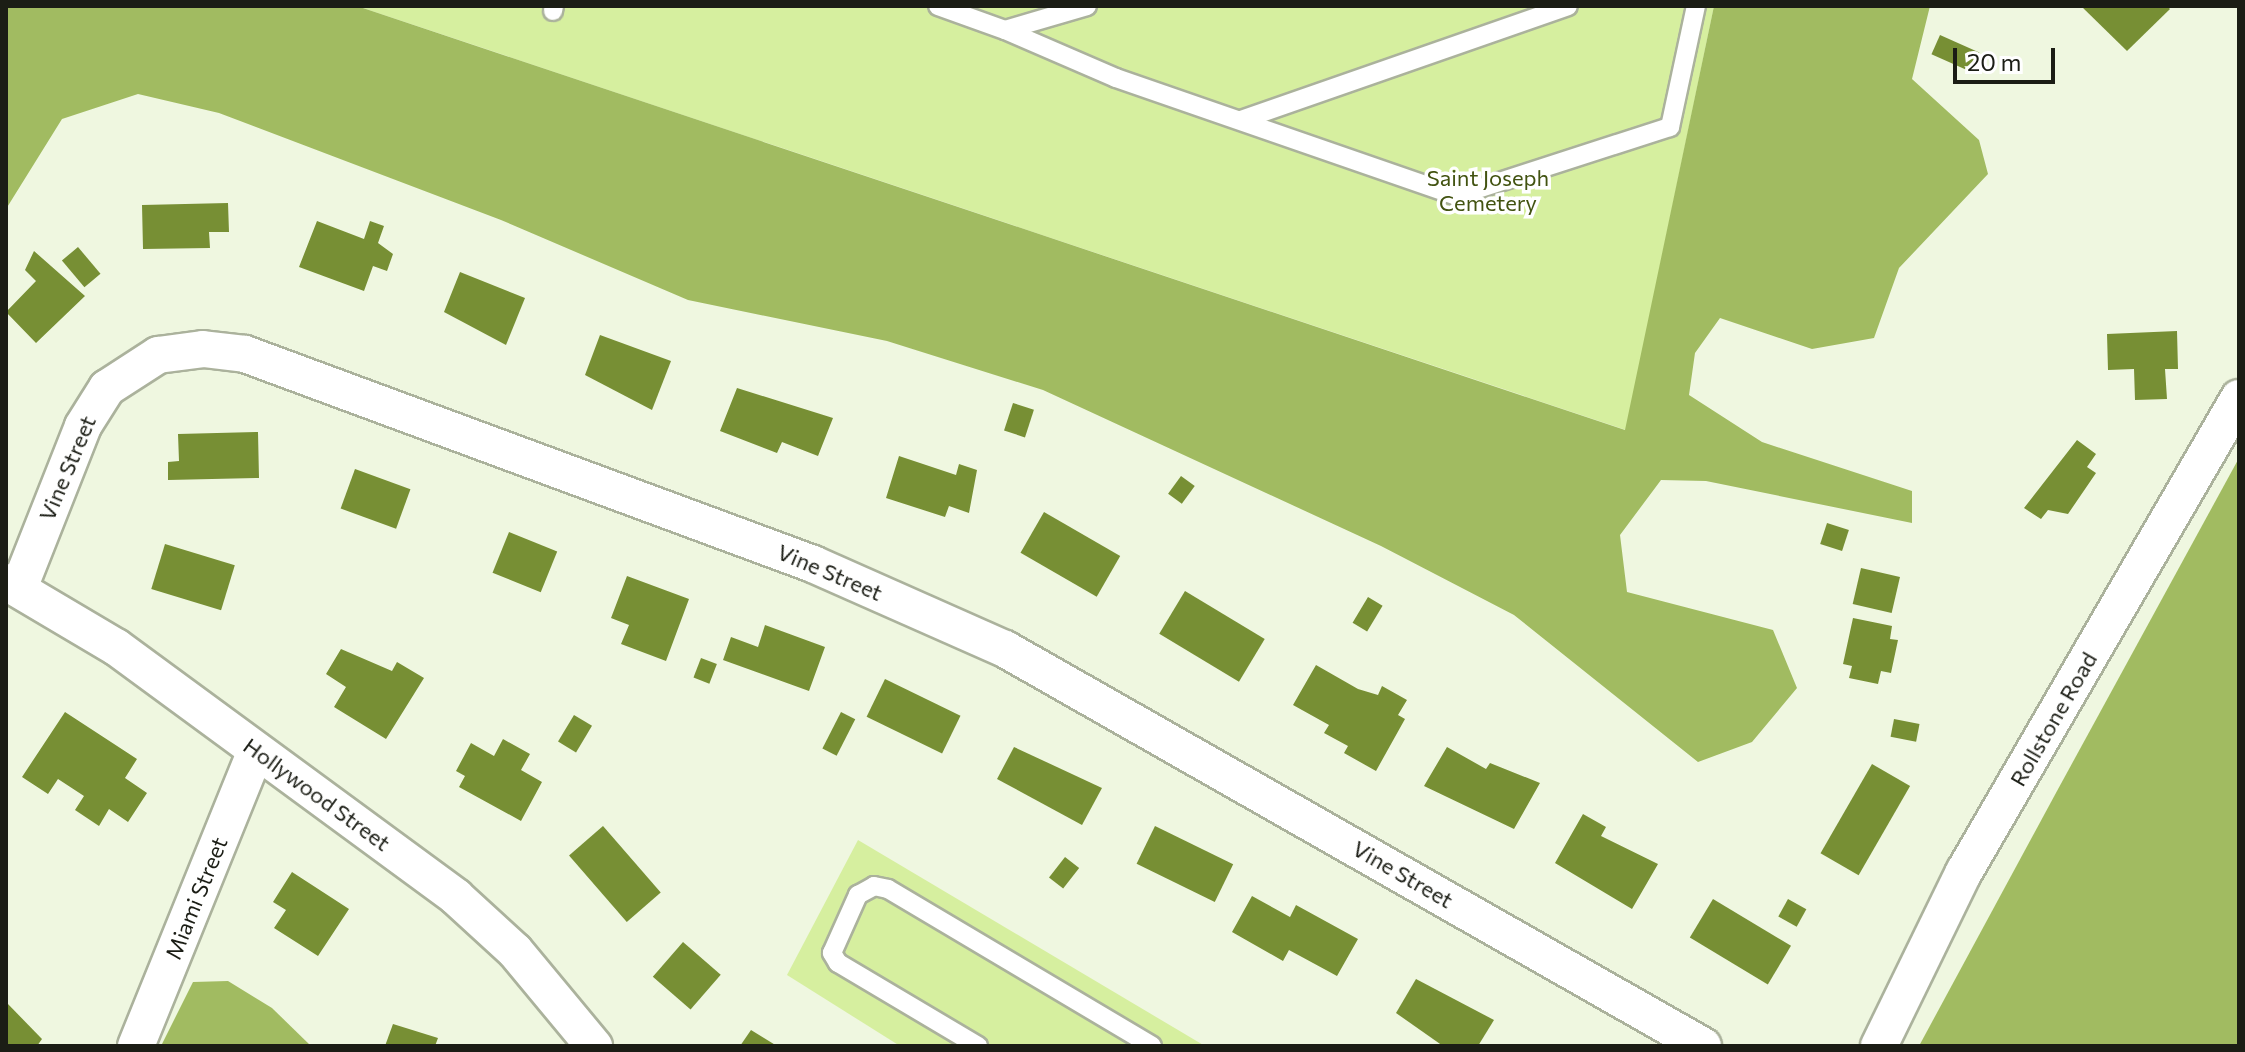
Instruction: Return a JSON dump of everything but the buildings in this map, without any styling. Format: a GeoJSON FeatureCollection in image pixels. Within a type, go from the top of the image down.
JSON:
{"type":"FeatureCollection","features":[{"type":"Feature","properties":{"kind":"street","name":"Vine Street"},"geometry":{"type":"LineString","coordinates":[[12,585],[83,426],[107,388],[158,355],[203,349],[245,354],[813,564],[1005,649],[1703,1046]]}},
{"type":"Feature","properties":{"kind":"street","name":"Rollstone Road"},"geometry":{"type":"LineString","coordinates":[[1879,1046],[1964,872],[2239,398]]}},
{"type":"Feature","properties":{"kind":"street","name":"Hollywood Street"},"geometry":{"type":"LineString","coordinates":[[12,585],[116,647],[456,897],[515,951],[557,1031],[594,1046]]}},
{"type":"Feature","properties":{"kind":"street","name":"Miami Street"},"geometry":{"type":"LineString","coordinates":[[136,1046],[256,750]]}},
{"type":"Feature","properties":{"kind":"lane"},"geometry":{"type":"LineString","coordinates":[[938,6],[1241,120],[1456,196],[1670,127],[1696,6]]}},
{"type":"Feature","properties":{"kind":"lane"},"geometry":{"type":"LineString","coordinates":[[1005,30],[1087,6]]}},
{"type":"Feature","properties":{"kind":"lane"},"geometry":{"type":"LineString","coordinates":[[1241,120],[1568,6]]}},
{"type":"Feature","properties":{"kind":"lane"},"geometry":{"type":"LineString","coordinates":[[978,1046],[838,963],[832,953],[858,895],[874,886],[888,889],[1152,1046]]}},
{"type":"Feature","properties":{"kind":"green space"},"geometry":{"type":"Polygon","coordinates":[[[6,6],[357,6],[1625,430],[1714,6],[1930,6],[1912,79],[1979,140],[1988,174],[1899,268],[1874,338],[1812,349],[1720,318],[1695,353],[1689,395],[1762,442],[1912,491],[1912,523],[1706,481],[1661,480],[1620,535],[1627,592],[1773,630],[1797,688],[1752,742],[1698,762],[1514,615],[1381,546],[1043,390],[887,341],[688,300],[501,220],[219,113],[138,94],[62,119],[6,209],[6,6]]]}},
{"type":"Feature","properties":{"kind":"green space","name":"Saint Joseph Cemetery"},"geometry":{"type":"Polygon","coordinates":[[[357,6],[1714,6],[1626,430],[357,6]]]}},
{"type":"Feature","properties":{"kind":"green space"},"geometry":{"type":"Polygon","coordinates":[[[2239,458],[2239,1046],[1919,1046],[2057,791],[2239,458]]]}},
{"type":"Feature","properties":{"kind":"green space"},"geometry":{"type":"Polygon","coordinates":[[[858,840],[1205,1046],[900,1046],[787,975],[858,840]]]}},
{"type":"Feature","properties":{"kind":"green space"},"geometry":{"type":"Polygon","coordinates":[[[228,981],[272,1008],[311,1046],[161,1046],[193,982],[228,981]]]}}]}
